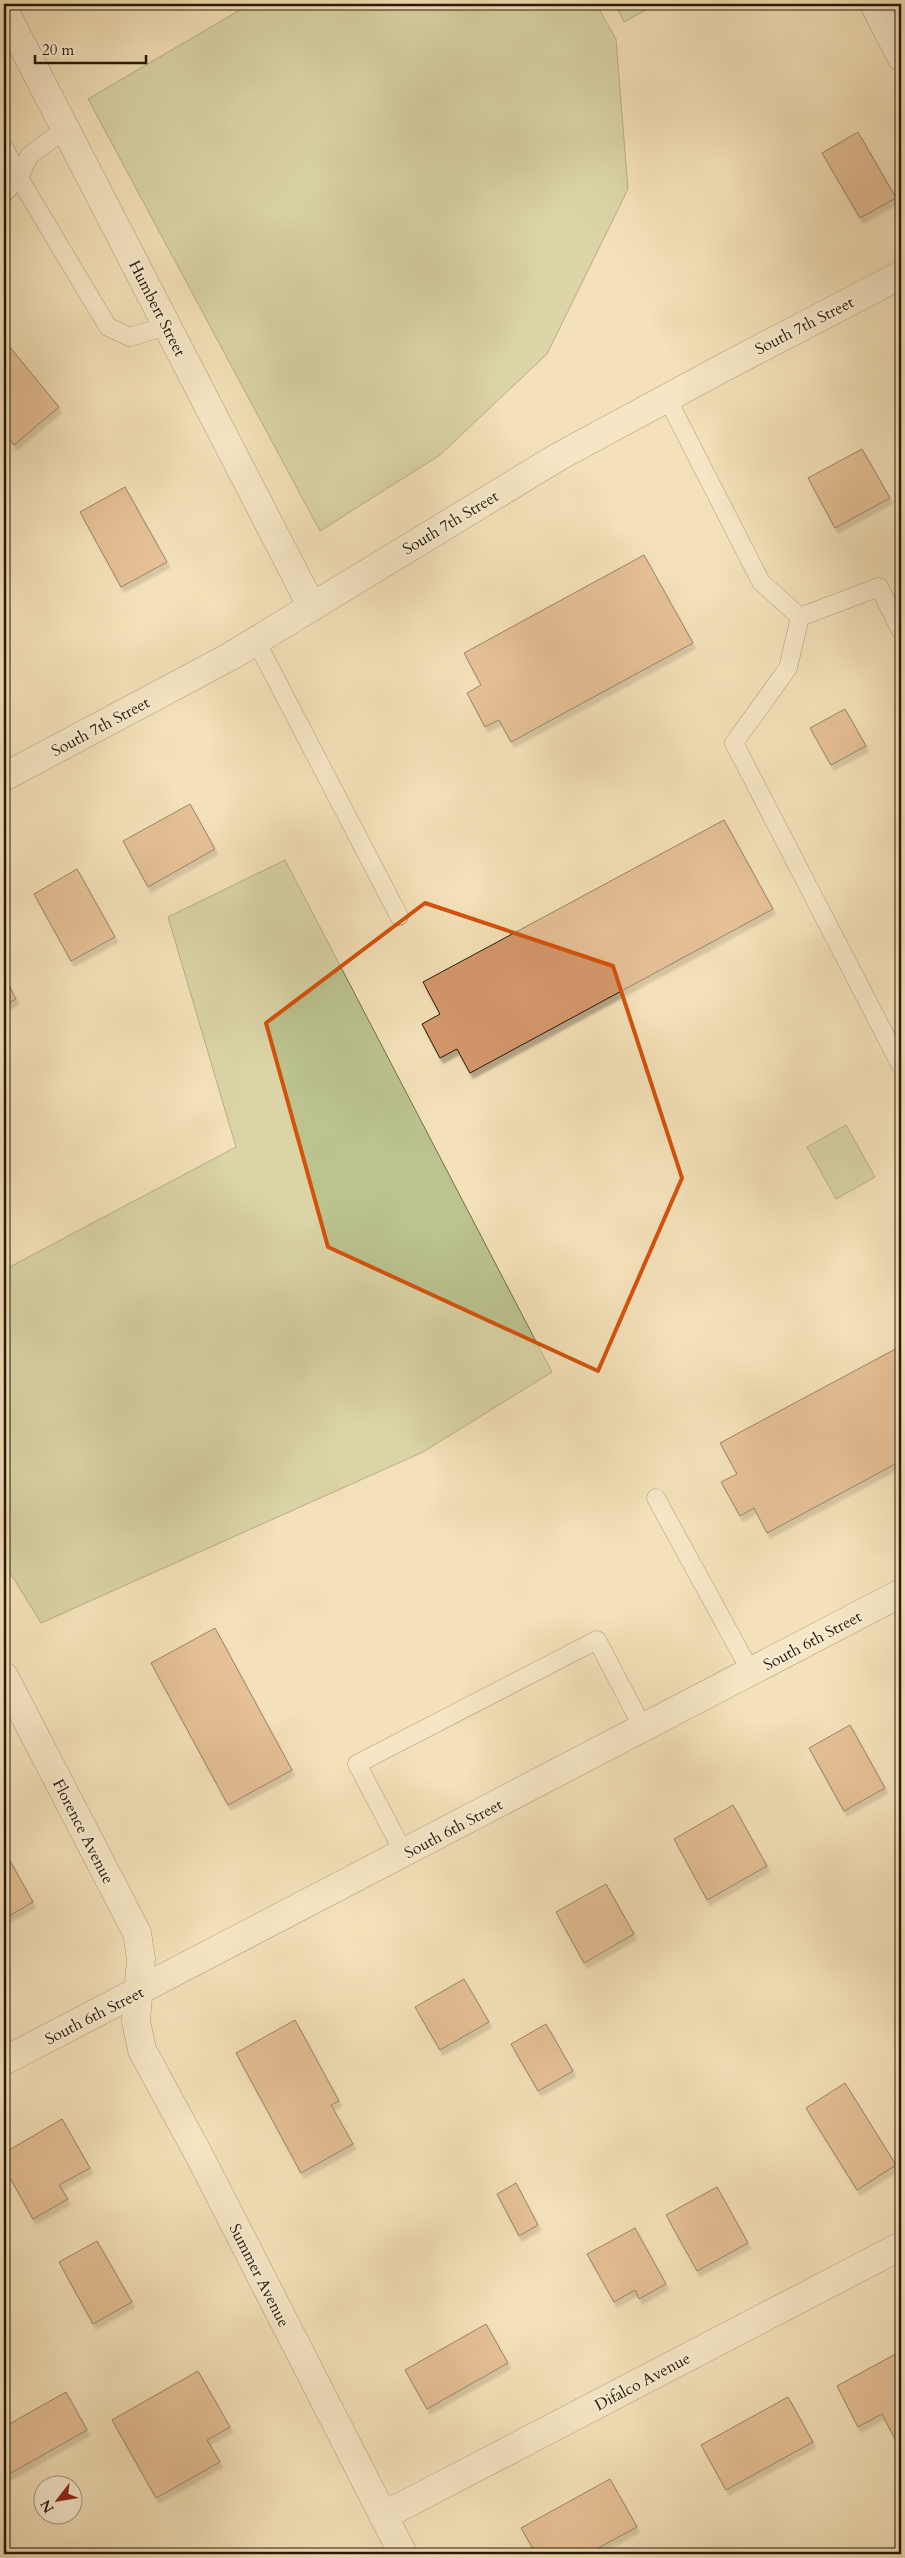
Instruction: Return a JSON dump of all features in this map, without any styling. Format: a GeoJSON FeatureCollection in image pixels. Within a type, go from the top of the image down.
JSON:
{"type":"FeatureCollection","features":[{"type":"Feature","properties":{"kind":"street"},"geometry":{"type":"LineString","coordinates":[[874,4],[901,57]]}},
{"type":"Feature","properties":{"kind":"street","name":"Humbert Street"},"geometry":{"type":"LineString","coordinates":[[4,10],[312,607]]}},
{"type":"Feature","properties":{"kind":"street","name":"South 7th Street"},"geometry":{"type":"LineString","coordinates":[[4,777],[256,641],[558,457],[901,275]]}},
{"type":"Feature","properties":{"kind":"street","name":"South 6th Street"},"geometry":{"type":"LineString","coordinates":[[4,2061],[901,1593]]}},
{"type":"Feature","properties":{"kind":"street","name":"Florence Avenue"},"geometry":{"type":"LineString","coordinates":[[4,1676],[137,1933],[141,1959],[138,1992]]}},
{"type":"Feature","properties":{"kind":"street","name":"Summer Avenue"},"geometry":{"type":"LineString","coordinates":[[138,1992],[136,2021],[142,2050],[199,2155],[403,2554]]}},
{"type":"Feature","properties":{"kind":"street","name":"Difalco Avenue"},"geometry":{"type":"LineString","coordinates":[[383,2516],[901,2246]]}},
{"type":"Feature","properties":{"kind":"lane"},"geometry":{"type":"LineString","coordinates":[[4,193],[19,178],[29,156],[66,129]]}},
{"type":"Feature","properties":{"kind":"lane"},"geometry":{"type":"LineString","coordinates":[[4,147],[19,178],[108,327],[130,337],[167,326]]}},
{"type":"Feature","properties":{"kind":"lane"},"geometry":{"type":"LineString","coordinates":[[667,398],[761,582],[800,617]]}},
{"type":"Feature","properties":{"kind":"lane"},"geometry":{"type":"LineString","coordinates":[[800,617],[879,587],[901,631]]}},
{"type":"Feature","properties":{"kind":"lane"},"geometry":{"type":"LineString","coordinates":[[800,617],[788,668],[734,743],[901,1066]]}},
{"type":"Feature","properties":{"kind":"lane"},"geometry":{"type":"LineString","coordinates":[[256,641],[399,916]]}},
{"type":"Feature","properties":{"kind":"lane"},"geometry":{"type":"LineString","coordinates":[[656,1498],[751,1672]]}},
{"type":"Feature","properties":{"kind":"lane"},"geometry":{"type":"LineString","coordinates":[[404,1853],[357,1764],[597,1640],[643,1728]]}},
{"type":"Feature","properties":{"kind":"highlighted area"},"geometry":{"type":"Polygon","coordinates":[[[425,903],[613,966],[682,1178],[598,1371],[328,1247],[266,1023],[425,903]]]}},
{"type":"Feature","properties":{"kind":"green space"},"geometry":{"type":"Polygon","coordinates":[[[250,4],[596,4],[616,39],[628,189],[547,354],[440,455],[320,531],[88,99],[250,4]]]}},
{"type":"Feature","properties":{"kind":"green space"},"geometry":{"type":"Polygon","coordinates":[[[615,4],[657,4],[624,22],[615,4]]]}},
{"type":"Feature","properties":{"kind":"green space"},"geometry":{"type":"Polygon","coordinates":[[[285,860],[552,1372],[423,1452],[41,1623],[4,1563],[4,1270],[236,1147],[168,917],[285,860]]]}},
{"type":"Feature","properties":{"kind":"green space"},"geometry":{"type":"Polygon","coordinates":[[[846,1125],[875,1177],[836,1199],[807,1147],[846,1125]]]}},
{"type":"Feature","properties":{"kind":"building"},"geometry":{"type":"Polygon","coordinates":[[[858,132],[896,198],[860,218],[822,153],[858,132]]]}},
{"type":"Feature","properties":{"kind":"building"},"geometry":{"type":"Polygon","coordinates":[[[4,340],[59,407],[14,445],[4,432],[4,340]]]}},
{"type":"Feature","properties":{"kind":"building"},"geometry":{"type":"Polygon","coordinates":[[[862,449],[890,498],[835,528],[808,478],[862,449]]]}},
{"type":"Feature","properties":{"kind":"building"},"geometry":{"type":"Polygon","coordinates":[[[125,487],[167,562],[121,587],[80,512],[125,487]]]}},
{"type":"Feature","properties":{"kind":"building"},"geometry":{"type":"Polygon","coordinates":[[[644,555],[693,643],[511,742],[499,720],[485,727],[467,693],[481,685],[464,653],[644,555]]]}},
{"type":"Feature","properties":{"kind":"building"},"geometry":{"type":"Polygon","coordinates":[[[845,709],[866,746],[831,765],[810,728],[845,709]]]}},
{"type":"Feature","properties":{"kind":"building"},"geometry":{"type":"Polygon","coordinates":[[[190,804],[215,849],[148,887],[123,841],[190,804]]]}},
{"type":"Feature","properties":{"kind":"building"},"geometry":{"type":"Polygon","coordinates":[[[724,820],[773,909],[470,1073],[457,1049],[440,1058],[422,1024],[440,1014],[423,982],[724,820]]]}},
{"type":"Feature","properties":{"kind":"building"},"geometry":{"type":"Polygon","coordinates":[[[77,869],[115,937],[71,961],[34,894],[77,869]]]}},
{"type":"Feature","properties":{"kind":"building"},"geometry":{"type":"Polygon","coordinates":[[[4,976],[16,999],[4,1006],[4,976]]]}},
{"type":"Feature","properties":{"kind":"building"},"geometry":{"type":"Polygon","coordinates":[[[901,1346],[901,1461],[767,1533],[754,1508],[740,1516],[721,1482],[737,1474],[720,1443],[901,1346]]]}},
{"type":"Feature","properties":{"kind":"building"},"geometry":{"type":"Polygon","coordinates":[[[215,1628],[292,1770],[228,1805],[151,1663],[215,1628]]]}},
{"type":"Feature","properties":{"kind":"building"},"geometry":{"type":"Polygon","coordinates":[[[850,1725],[885,1788],[844,1811],[809,1748],[850,1725]]]}},
{"type":"Feature","properties":{"kind":"building"},"geometry":{"type":"Polygon","coordinates":[[[733,1805],[767,1866],[707,1900],[674,1839],[733,1805]]]}},
{"type":"Feature","properties":{"kind":"building"},"geometry":{"type":"Polygon","coordinates":[[[9,1859],[33,1902],[4,1919],[4,1862],[9,1859]]]}},
{"type":"Feature","properties":{"kind":"building"},"geometry":{"type":"Polygon","coordinates":[[[606,1884],[634,1934],[584,1963],[556,1912],[606,1884]]]}},
{"type":"Feature","properties":{"kind":"building"},"geometry":{"type":"Polygon","coordinates":[[[464,1979],[489,2022],[440,2050],[415,2007],[464,1979]]]}},
{"type":"Feature","properties":{"kind":"building"},"geometry":{"type":"Polygon","coordinates":[[[295,2020],[339,2101],[331,2105],[353,2144],[301,2173],[236,2053],[295,2020]]]}},
{"type":"Feature","properties":{"kind":"building"},"geometry":{"type":"Polygon","coordinates":[[[546,2024],[573,2071],[538,2091],[511,2044],[546,2024]]]}},
{"type":"Feature","properties":{"kind":"building"},"geometry":{"type":"Polygon","coordinates":[[[845,2083],[896,2165],[857,2190],[806,2108],[845,2083]]]}},
{"type":"Feature","properties":{"kind":"building"},"geometry":{"type":"Polygon","coordinates":[[[62,2119],[90,2168],[59,2185],[68,2199],[33,2219],[4,2167],[4,2153],[62,2119]]]}},
{"type":"Feature","properties":{"kind":"building"},"geometry":{"type":"Polygon","coordinates":[[[516,2183],[538,2225],[519,2236],[497,2194],[516,2183]]]}},
{"type":"Feature","properties":{"kind":"building"},"geometry":{"type":"Polygon","coordinates":[[[717,2187],[748,2243],[697,2271],[666,2215],[717,2187]]]}},
{"type":"Feature","properties":{"kind":"building"},"geometry":{"type":"Polygon","coordinates":[[[635,2228],[666,2284],[639,2299],[635,2290],[614,2302],[587,2254],[635,2228]]]}},
{"type":"Feature","properties":{"kind":"building"},"geometry":{"type":"Polygon","coordinates":[[[97,2241],[132,2302],[93,2324],[59,2262],[97,2241]]]}},
{"type":"Feature","properties":{"kind":"building"},"geometry":{"type":"Polygon","coordinates":[[[486,2324],[508,2363],[427,2409],[405,2370],[486,2324]]]}},
{"type":"Feature","properties":{"kind":"building"},"geometry":{"type":"Polygon","coordinates":[[[901,2351],[901,2440],[897,2443],[882,2414],[858,2427],[837,2386],[901,2351]]]}},
{"type":"Feature","properties":{"kind":"building"},"geometry":{"type":"Polygon","coordinates":[[[198,2371],[230,2427],[207,2440],[220,2462],[156,2498],[112,2420],[198,2371]]]}},
{"type":"Feature","properties":{"kind":"building"},"geometry":{"type":"Polygon","coordinates":[[[66,2392],[87,2430],[4,2477],[4,2427],[66,2392]]]}},
{"type":"Feature","properties":{"kind":"building"},"geometry":{"type":"Polygon","coordinates":[[[788,2397],[813,2442],[726,2490],[701,2445],[788,2397]]]}},
{"type":"Feature","properties":{"kind":"building"},"geometry":{"type":"Polygon","coordinates":[[[610,2479],[637,2527],[587,2554],[536,2554],[521,2528],[610,2479]]]}}]}
